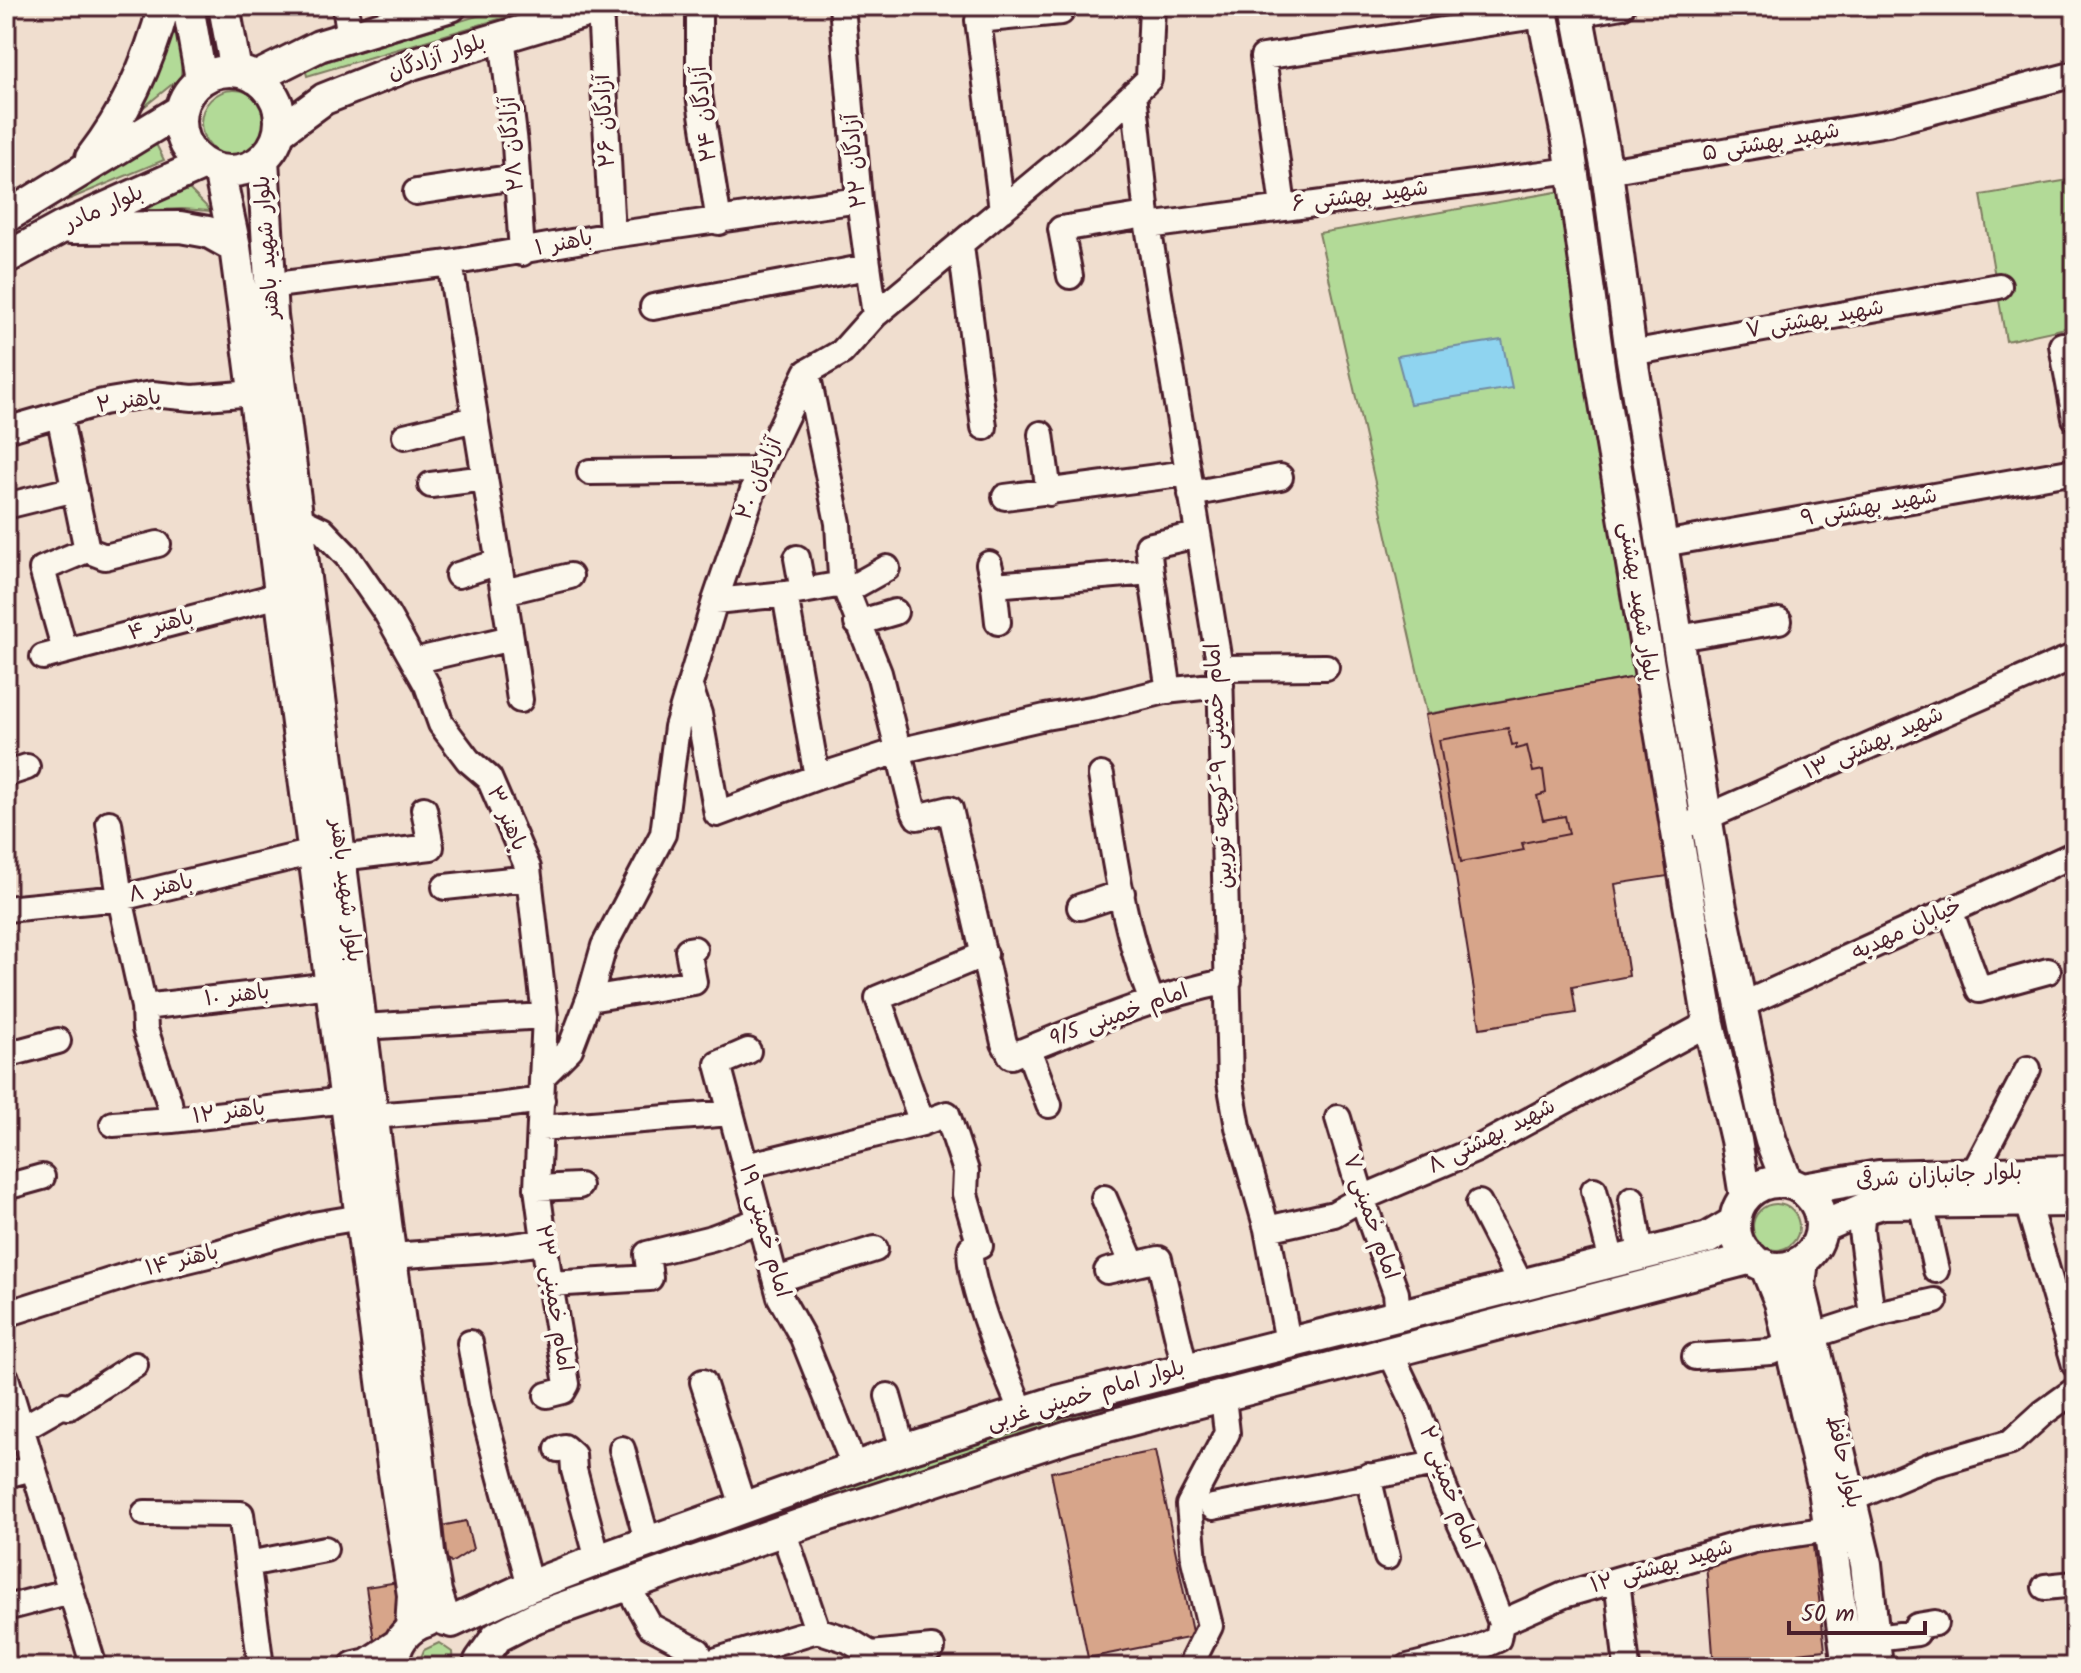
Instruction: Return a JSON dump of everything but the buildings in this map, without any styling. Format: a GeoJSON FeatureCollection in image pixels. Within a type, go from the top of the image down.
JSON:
{"type":"FeatureCollection","features":[{"type":"Feature","properties":{"kind":"main road"},"geometry":{"type":"LineString","coordinates":[[81,170],[119,117],[140,77],[164,6]]}},
{"type":"Feature","properties":{"kind":"main road"},"geometry":{"type":"LineString","coordinates":[[188,6],[201,79]]}},
{"type":"Feature","properties":{"kind":"main road"},"geometry":{"type":"LineString","coordinates":[[224,6],[246,74]]}},
{"type":"Feature","properties":{"kind":"main road","name":"بلوار آزادگان"},"geometry":{"type":"LineString","coordinates":[[246,74],[319,46],[451,6]]}},
{"type":"Feature","properties":{"kind":"main road","name":"بلوار آزادگان"},"geometry":{"type":"LineString","coordinates":[[279,132],[324,99],[412,64],[603,7]]}},
{"type":"Feature","properties":{"kind":"main road","name":"بلوار شهید بهشتی"},"geometry":{"type":"LineString","coordinates":[[1542,10],[1572,170],[1603,388],[1709,1023],[1736,1140],[1740,1209]]}},
{"type":"Feature","properties":{"kind":"main road","name":"بلوار شهید بهشتی"},"geometry":{"type":"LineString","coordinates":[[1576,10],[1607,171],[1631,353],[1721,908],[1771,1141],[1795,1186]]}},
{"type":"Feature","properties":{"kind":"main road"},"geometry":{"type":"LineString","coordinates":[[224,71],[246,74],[268,88],[276,101],[280,116],[279,132],[273,147],[263,159],[250,167],[234,171],[211,167],[192,154],[184,141],[180,125],[185,98],[201,79],[224,71]]}},
{"type":"Feature","properties":{"kind":"main road"},"geometry":{"type":"LineString","coordinates":[[266,234],[282,173],[304,126],[324,99]]}},
{"type":"Feature","properties":{"kind":"main road","name":"بلوار مادر"},"geometry":{"type":"LineString","coordinates":[[6,217],[181,110]]}},
{"type":"Feature","properties":{"kind":"main road","name":"بلوار شهید باهنر"},"geometry":{"type":"LineString","coordinates":[[263,159],[268,286],[297,518],[331,853],[331,985],[393,1466],[413,1595],[401,1647]]}},
{"type":"Feature","properties":{"kind":"main road","name":"بلوار مادر"},"geometry":{"type":"LineString","coordinates":[[6,258],[61,228],[211,167]]}},
{"type":"Feature","properties":{"kind":"main road","name":"بلوار شهید باهنر"},"geometry":{"type":"LineString","coordinates":[[211,167],[235,247],[280,595],[362,1027],[429,1553],[436,1592],[449,1621]]}},
{"type":"Feature","properties":{"kind":"main road"},"geometry":{"type":"LineString","coordinates":[[1572,170],[1607,171]]}},
{"type":"Feature","properties":{"kind":"main road"},"geometry":{"type":"LineString","coordinates":[[61,228],[180,227],[208,232],[235,247]]}},
{"type":"Feature","properties":{"kind":"main road","name":"بلوار جانبازان شرقی"},"geometry":{"type":"LineString","coordinates":[[1795,1186],[1879,1176],[2075,1171]]}},
{"type":"Feature","properties":{"kind":"main road"},"geometry":{"type":"LineString","coordinates":[[1774,1182],[1795,1186],[1813,1199],[1819,1210],[1822,1227],[1815,1248],[1803,1260],[1782,1268],[1758,1262],[1743,1249],[1736,1236],[1740,1209],[1759,1186],[1774,1182]]}},
{"type":"Feature","properties":{"kind":"main road","name":"بلوار جانبازان شرقی"},"geometry":{"type":"LineString","coordinates":[[1822,1227],[1883,1203],[2075,1201]]}},
{"type":"Feature","properties":{"kind":"main road","name":"بلوار امام خمینی غربی"},"geometry":{"type":"LineString","coordinates":[[355,1667],[368,1664],[401,1647],[432,1619],[449,1621],[598,1560],[903,1450],[1022,1412],[1199,1364],[1708,1238],[1740,1209]]}},
{"type":"Feature","properties":{"kind":"main road","name":"بلوار حافظ"},"geometry":{"type":"LineString","coordinates":[[1803,1260],[1800,1340],[1848,1667]]}},
{"type":"Feature","properties":{"kind":"main road","name":"بلوار امام خمینی غربی"},"geometry":{"type":"LineString","coordinates":[[480,1664],[497,1637],[536,1617],[783,1530],[1069,1436],[1758,1262]]}},
{"type":"Feature","properties":{"kind":"main road","name":"بلوار حافظ"},"geometry":{"type":"LineString","coordinates":[[1758,1262],[1823,1376],[1866,1564],[1876,1652]]}},
{"type":"Feature","properties":{"kind":"main road"},"geometry":{"type":"LineString","coordinates":[[1199,1364],[1223,1397]]}},
{"type":"Feature","properties":{"kind":"main road"},"geometry":{"type":"LineString","coordinates":[[449,1621],[472,1636],[478,1648],[480,1664]]}},
{"type":"Feature","properties":{"kind":"street"},"geometry":{"type":"LineString","coordinates":[[345,6],[350,37]]}},
{"type":"Feature","properties":{"kind":"street","name":"آزادگان ۲۴"},"geometry":{"type":"LineString","coordinates":[[699,6],[699,95],[719,222]]}},
{"type":"Feature","properties":{"kind":"street","name":"آزادگان ۲۲"},"geometry":{"type":"LineString","coordinates":[[842,6],[859,200],[875,315]]}},
{"type":"Feature","properties":{"kind":"street"},"geometry":{"type":"LineString","coordinates":[[1049,1105],[1020,1053],[1004,1043],[950,809],[917,817],[913,809],[879,673],[845,588],[838,523],[807,372],[842,352],[875,315],[1083,142],[1149,79],[1152,6]]}},
{"type":"Feature","properties":{"kind":"street"},"geometry":{"type":"LineString","coordinates":[[1576,10],[1622,6]]}},
{"type":"Feature","properties":{"kind":"street","name":"آزادگان ۲۶"},"geometry":{"type":"LineString","coordinates":[[603,7],[612,235]]}},
{"type":"Feature","properties":{"kind":"street"},"geometry":{"type":"LineString","coordinates":[[1283,207],[1263,57],[1542,10]]}},
{"type":"Feature","properties":{"kind":"street"},"geometry":{"type":"LineString","coordinates":[[1002,210],[978,20],[1061,12]]}},
{"type":"Feature","properties":{"kind":"street","name":"آزادگان ۲۸"},"geometry":{"type":"LineString","coordinates":[[502,36],[515,144],[522,253]]}},
{"type":"Feature","properties":{"kind":"street","name":"شهید بهشتی ۵"},"geometry":{"type":"LineString","coordinates":[[1607,171],[1888,123],[2075,74]]}},
{"type":"Feature","properties":{"kind":"street","name":"امام خمینی ۹-کوچه توربین"},"geometry":{"type":"LineString","coordinates":[[1134,93],[1147,220],[1220,676],[1230,1082],[1238,1127],[1267,1229],[1288,1342]]}},
{"type":"Feature","properties":{"kind":"street","name":"شهید بهشتی ۶"},"geometry":{"type":"LineString","coordinates":[[1070,276],[1061,229],[1283,207],[1572,170]]}},
{"type":"Feature","properties":{"kind":"street"},"geometry":{"type":"LineString","coordinates":[[416,192],[516,177]]}},
{"type":"Feature","properties":{"kind":"street","name":"باهنر ۱"},"geometry":{"type":"LineString","coordinates":[[268,286],[522,253],[612,235],[859,200]]}},
{"type":"Feature","properties":{"kind":"street"},"geometry":{"type":"LineString","coordinates":[[961,246],[984,427]]}},
{"type":"Feature","properties":{"kind":"street"},"geometry":{"type":"LineString","coordinates":[[450,263],[520,700]]}},
{"type":"Feature","properties":{"kind":"street"},"geometry":{"type":"LineString","coordinates":[[653,307],[868,267]]}},
{"type":"Feature","properties":{"kind":"street","name":"شهید بهشتی ۷"},"geometry":{"type":"LineString","coordinates":[[1631,353],[1999,286]]}},
{"type":"Feature","properties":{"kind":"street"},"geometry":{"type":"LineString","coordinates":[[2062,345],[2075,418]]}},
{"type":"Feature","properties":{"kind":"street","name":"آزادگان ۲۰"},"geometry":{"type":"LineString","coordinates":[[544,1075],[570,1049],[604,946],[663,834],[677,727],[715,601],[760,470],[807,372]]}},
{"type":"Feature","properties":{"kind":"street","name":"باهنر ۲"},"geometry":{"type":"LineString","coordinates":[[6,430],[103,402],[152,394],[193,398],[254,393]]}},
{"type":"Feature","properties":{"kind":"street"},"geometry":{"type":"LineString","coordinates":[[59,415],[87,550],[105,557],[158,544]]}},
{"type":"Feature","properties":{"kind":"street"},"geometry":{"type":"LineString","coordinates":[[405,436],[475,419]]}},
{"type":"Feature","properties":{"kind":"street"},"geometry":{"type":"LineString","coordinates":[[1041,434],[1049,493]]}},
{"type":"Feature","properties":{"kind":"street"},"geometry":{"type":"LineString","coordinates":[[590,472],[760,470]]}},
{"type":"Feature","properties":{"kind":"street","name":"شهید بهشتی ۹"},"geometry":{"type":"LineString","coordinates":[[1663,544],[2075,471]]}},
{"type":"Feature","properties":{"kind":"street"},"geometry":{"type":"LineString","coordinates":[[1005,497],[1280,477]]}},
{"type":"Feature","properties":{"kind":"street"},"geometry":{"type":"LineString","coordinates":[[431,485],[485,478]]}},
{"type":"Feature","properties":{"kind":"street"},"geometry":{"type":"LineString","coordinates":[[10,505],[75,489]]}},
{"type":"Feature","properties":{"kind":"street","name":"باهنر ۳"},"geometry":{"type":"LineString","coordinates":[[297,518],[322,530],[347,556],[387,614],[427,685],[441,724],[468,760],[489,778],[528,868],[545,1016],[537,1188]]}},
{"type":"Feature","properties":{"kind":"street"},"geometry":{"type":"LineString","coordinates":[[1169,691],[1148,546],[1197,535]]}},
{"type":"Feature","properties":{"kind":"street","name":"باهنر ۴"},"geometry":{"type":"LineString","coordinates":[[87,550],[42,569],[54,654],[280,595]]}},
{"type":"Feature","properties":{"kind":"street"},"geometry":{"type":"LineString","coordinates":[[797,558],[794,593],[817,777]]}},
{"type":"Feature","properties":{"kind":"street"},"geometry":{"type":"LineString","coordinates":[[458,575],[499,562]]}},
{"type":"Feature","properties":{"kind":"street"},"geometry":{"type":"LineString","coordinates":[[715,601],[845,588],[887,568]]}},
{"type":"Feature","properties":{"kind":"street"},"geometry":{"type":"LineString","coordinates":[[998,622],[991,575],[1151,572]]}},
{"type":"Feature","properties":{"kind":"street"},"geometry":{"type":"LineString","coordinates":[[504,592],[570,576]]}},
{"type":"Feature","properties":{"kind":"street"},"geometry":{"type":"LineString","coordinates":[[857,623],[895,612]]}},
{"type":"Feature","properties":{"kind":"street"},"geometry":{"type":"LineString","coordinates":[[1678,638],[1779,621]]}},
{"type":"Feature","properties":{"kind":"street"},"geometry":{"type":"LineString","coordinates":[[414,661],[511,638]]}},
{"type":"Feature","properties":{"kind":"street","name":"شهید بهشتی ۱۳"},"geometry":{"type":"LineString","coordinates":[[1676,830],[2073,656]]}},
{"type":"Feature","properties":{"kind":"street"},"geometry":{"type":"LineString","coordinates":[[690,687],[699,714],[717,814],[898,751],[1169,691],[1220,676],[1326,667]]}},
{"type":"Feature","properties":{"kind":"street"},"geometry":{"type":"LineString","coordinates":[[1101,775],[1122,893],[1152,1001]]}},
{"type":"Feature","properties":{"kind":"street"},"geometry":{"type":"LineString","coordinates":[[1223,794],[1225,1090],[1230,1082]]}},
{"type":"Feature","properties":{"kind":"street","name":"باهنر ۸"},"geometry":{"type":"LineString","coordinates":[[6,909],[120,898],[331,853],[431,847],[424,809]]}},
{"type":"Feature","properties":{"kind":"street"},"geometry":{"type":"LineString","coordinates":[[109,823],[120,898],[144,1007],[145,1029],[172,1120]]}},
{"type":"Feature","properties":{"kind":"street","name":"خیابان مهدیه"},"geometry":{"type":"LineString","coordinates":[[1740,1006],[2075,854]]}},
{"type":"Feature","properties":{"kind":"street"},"geometry":{"type":"LineString","coordinates":[[445,887],[529,878]]}},
{"type":"Feature","properties":{"kind":"street"},"geometry":{"type":"LineString","coordinates":[[1080,907],[1122,893]]}},
{"type":"Feature","properties":{"kind":"street"},"geometry":{"type":"LineString","coordinates":[[1950,910],[1979,990],[2048,971]]}},
{"type":"Feature","properties":{"kind":"street"},"geometry":{"type":"LineString","coordinates":[[589,999],[694,982],[688,950],[694,949]]}},
{"type":"Feature","properties":{"kind":"street"},"geometry":{"type":"LineString","coordinates":[[922,1123],[878,998],[985,954]]}},
{"type":"Feature","properties":{"kind":"street","name":"امام خمینی 9/5"},"geometry":{"type":"LineString","coordinates":[[1020,1053],[1152,1001],[1229,981]]}},
{"type":"Feature","properties":{"kind":"street","name":"باهنر ۱۰"},"geometry":{"type":"LineString","coordinates":[[144,1007],[331,985]]}},
{"type":"Feature","properties":{"kind":"street"},"geometry":{"type":"LineString","coordinates":[[362,1027],[545,1016]]}},
{"type":"Feature","properties":{"kind":"street","name":"شهید بهشتی ۸"},"geometry":{"type":"LineString","coordinates":[[1267,1229],[1334,1214],[1362,1198],[1475,1150],[1709,1023]]}},
{"type":"Feature","properties":{"kind":"street"},"geometry":{"type":"LineString","coordinates":[[6,1055],[58,1041]]}},
{"type":"Feature","properties":{"kind":"street","name":"امام خمینی ۱۹"},"geometry":{"type":"LineString","coordinates":[[748,1051],[718,1064],[780,1297],[803,1338],[855,1468]]}},
{"type":"Feature","properties":{"kind":"street"},"geometry":{"type":"LineString","coordinates":[[1973,1174],[2028,1069]]}},
{"type":"Feature","properties":{"kind":"street","name":"باهنر ۱۲"},"geometry":{"type":"LineString","coordinates":[[113,1124],[346,1100]]}},
{"type":"Feature","properties":{"kind":"street"},"geometry":{"type":"LineString","coordinates":[[373,1116],[542,1100]]}},
{"type":"Feature","properties":{"kind":"street"},"geometry":{"type":"LineString","coordinates":[[541,1128],[731,1113]]}},
{"type":"Feature","properties":{"kind":"street"},"geometry":{"type":"LineString","coordinates":[[746,1166],[922,1123],[947,1114],[966,1171],[965,1194],[980,1246],[971,1248],[972,1271],[996,1350],[1022,1412]]}},
{"type":"Feature","properties":{"kind":"street","name":"امام خمینی ۷"},"geometry":{"type":"LineString","coordinates":[[1338,1118],[1396,1293],[1398,1316]]}},
{"type":"Feature","properties":{"kind":"street"},"geometry":{"type":"LineString","coordinates":[[6,1187],[42,1177]]}},
{"type":"Feature","properties":{"kind":"street"},"geometry":{"type":"LineString","coordinates":[[537,1188],[579,1186]]}},
{"type":"Feature","properties":{"kind":"street","name":"امام خمینی ۲۳"},"geometry":{"type":"LineString","coordinates":[[537,1188],[567,1384],[563,1391],[547,1395]]}},
{"type":"Feature","properties":{"kind":"street"},"geometry":{"type":"LineString","coordinates":[[1594,1190],[1612,1262]]}},
{"type":"Feature","properties":{"kind":"street"},"geometry":{"type":"LineString","coordinates":[[1104,1198],[1133,1265]]}},
{"type":"Feature","properties":{"kind":"street"},"geometry":{"type":"LineString","coordinates":[[1632,1199],[1641,1255]]}},
{"type":"Feature","properties":{"kind":"street"},"geometry":{"type":"LineString","coordinates":[[1921,1202],[1936,1270]]}},
{"type":"Feature","properties":{"kind":"street"},"geometry":{"type":"LineString","coordinates":[[2027,1202],[2075,1365]]}},
{"type":"Feature","properties":{"kind":"street"},"geometry":{"type":"LineString","coordinates":[[1479,1203],[1521,1285]]}},
{"type":"Feature","properties":{"kind":"street"},"geometry":{"type":"LineString","coordinates":[[1863,1209],[1861,1230],[1872,1316]]}},
{"type":"Feature","properties":{"kind":"street","name":"باهنر ۱۴"},"geometry":{"type":"LineString","coordinates":[[6,1314],[138,1272],[313,1225],[361,1217]]}},
{"type":"Feature","properties":{"kind":"street"},"geometry":{"type":"LineString","coordinates":[[550,1284],[650,1278],[647,1254],[712,1238],[760,1220]]}},
{"type":"Feature","properties":{"kind":"street"},"geometry":{"type":"LineString","coordinates":[[391,1256],[463,1252],[544,1242]]}},
{"type":"Feature","properties":{"kind":"street"},"geometry":{"type":"LineString","coordinates":[[776,1280],[875,1249]]}},
{"type":"Feature","properties":{"kind":"street"},"geometry":{"type":"LineString","coordinates":[[1107,1271],[1159,1259],[1199,1364]]}},
{"type":"Feature","properties":{"kind":"street"},"geometry":{"type":"LineString","coordinates":[[1695,1357],[1771,1352],[1872,1316],[1935,1301]]}},
{"type":"Feature","properties":{"kind":"street"},"geometry":{"type":"LineString","coordinates":[[470,1343],[481,1404],[530,1586]]}},
{"type":"Feature","properties":{"kind":"street","name":"امام خمینی ۲"},"geometry":{"type":"LineString","coordinates":[[1391,1354],[1418,1411],[1436,1464],[1501,1623]]}},
{"type":"Feature","properties":{"kind":"street"},"geometry":{"type":"LineString","coordinates":[[21,1429],[63,1405],[69,1407],[135,1365]]}},
{"type":"Feature","properties":{"kind":"street"},"geometry":{"type":"LineString","coordinates":[[6,1378],[94,1667]]}},
{"type":"Feature","properties":{"kind":"street"},"geometry":{"type":"LineString","coordinates":[[703,1382],[744,1509]]}},
{"type":"Feature","properties":{"kind":"street"},"geometry":{"type":"LineString","coordinates":[[1852,1499],[1931,1465],[2011,1442],[2075,1390]]}},
{"type":"Feature","properties":{"kind":"street"},"geometry":{"type":"LineString","coordinates":[[888,1396],[903,1450]]}},
{"type":"Feature","properties":{"kind":"street"},"geometry":{"type":"LineString","coordinates":[[1193,1667],[1193,1660],[1210,1626],[1194,1560],[1189,1505],[1227,1433],[1223,1397]]}},
{"type":"Feature","properties":{"kind":"street"},"geometry":{"type":"LineString","coordinates":[[558,1449],[564,1447],[573,1455],[574,1470],[598,1560]]}},
{"type":"Feature","properties":{"kind":"street"},"geometry":{"type":"LineString","coordinates":[[622,1449],[648,1544]]}},
{"type":"Feature","properties":{"kind":"street"},"geometry":{"type":"LineString","coordinates":[[1213,1507],[1436,1464]]}},
{"type":"Feature","properties":{"kind":"street"},"geometry":{"type":"LineString","coordinates":[[6,1475],[33,1468]]}},
{"type":"Feature","properties":{"kind":"street"},"geometry":{"type":"LineString","coordinates":[[1368,1476],[1387,1557]]}},
{"type":"Feature","properties":{"kind":"street"},"geometry":{"type":"LineString","coordinates":[[145,1513],[241,1514],[261,1667]]}},
{"type":"Feature","properties":{"kind":"street","name":"شهید بهشتی ۱۲"},"geometry":{"type":"LineString","coordinates":[[1501,1623],[1564,1595],[1754,1540],[1829,1529]]}},
{"type":"Feature","properties":{"kind":"street"},"geometry":{"type":"LineString","coordinates":[[783,1530],[817,1630]]}},
{"type":"Feature","properties":{"kind":"street"},"geometry":{"type":"LineString","coordinates":[[248,1564],[325,1549]]}},
{"type":"Feature","properties":{"kind":"street"},"geometry":{"type":"LineString","coordinates":[[1617,1580],[1627,1667]]}},
{"type":"Feature","properties":{"kind":"street"},"geometry":{"type":"LineString","coordinates":[[2045,1587],[2075,1584]]}},
{"type":"Feature","properties":{"kind":"street"},"geometry":{"type":"LineString","coordinates":[[627,1585],[650,1626],[698,1651],[701,1666],[817,1630],[848,1640],[871,1654],[932,1648]]}},
{"type":"Feature","properties":{"kind":"street"},"geometry":{"type":"LineString","coordinates":[[6,1608],[71,1591]]}},
{"type":"Feature","properties":{"kind":"street"},"geometry":{"type":"LineString","coordinates":[[1409,1667],[1472,1651],[1498,1639],[1501,1623]]}},
{"type":"Feature","properties":{"kind":"street"},"geometry":{"type":"LineString","coordinates":[[1876,1652],[1917,1633],[1917,1626],[1935,1623]]}},
{"type":"Feature","properties":{"kind":"green space"},"geometry":{"type":"Polygon","coordinates":[[[510,6],[543,6],[307,76],[305,68],[510,6]]]}},
{"type":"Feature","properties":{"kind":"green space"},"geometry":{"type":"Polygon","coordinates":[[[173,12],[182,55],[181,77],[134,115],[159,70],[173,12]]]}},
{"type":"Feature","properties":{"kind":"green space"},"geometry":{"type":"Polygon","coordinates":[[[234,90],[247,93],[257,100],[264,110],[267,123],[264,136],[257,146],[247,153],[234,156],[221,153],[211,146],[204,136],[201,123],[204,110],[211,100],[221,93],[234,90]]]}},
{"type":"Feature","properties":{"kind":"green space"},"geometry":{"type":"Polygon","coordinates":[[[153,138],[164,160],[41,211],[6,233],[6,223],[153,138]]]}},
{"type":"Feature","properties":{"kind":"green space"},"geometry":{"type":"Polygon","coordinates":[[[2075,179],[2075,326],[2006,341],[1981,195],[2075,179]]]}},
{"type":"Feature","properties":{"kind":"green space"},"geometry":{"type":"Polygon","coordinates":[[[184,184],[211,211],[107,212],[184,184]]]}},
{"type":"Feature","properties":{"kind":"green space"},"geometry":{"type":"Polygon","coordinates":[[[1562,191],[1636,677],[1427,714],[1319,233],[1562,191]]]}},
{"type":"Feature","properties":{"kind":"green space"},"geometry":{"type":"Polygon","coordinates":[[[1776,1204],[1792,1211],[1799,1227],[1792,1243],[1776,1250],[1760,1243],[1753,1227],[1760,1211],[1776,1204]]]}},
{"type":"Feature","properties":{"kind":"green space"},"geometry":{"type":"Polygon","coordinates":[[[1725,1241],[1731,1255],[1235,1377],[1293,1352],[1725,1241]]]}},
{"type":"Feature","properties":{"kind":"green space"},"geometry":{"type":"Polygon","coordinates":[[[1163,1385],[1117,1408],[806,1511],[497,1625],[494,1611],[1008,1424],[1163,1385]]]}},
{"type":"Feature","properties":{"kind":"green space"},"geometry":{"type":"Polygon","coordinates":[[[439,1643],[452,1652],[453,1667],[422,1667],[420,1660],[424,1650],[439,1643]]]}},
{"type":"Feature","properties":{"kind":"water"},"geometry":{"type":"Polygon","coordinates":[[[1502,340],[1512,388],[1410,404],[1397,356],[1502,340]]]}}]}
